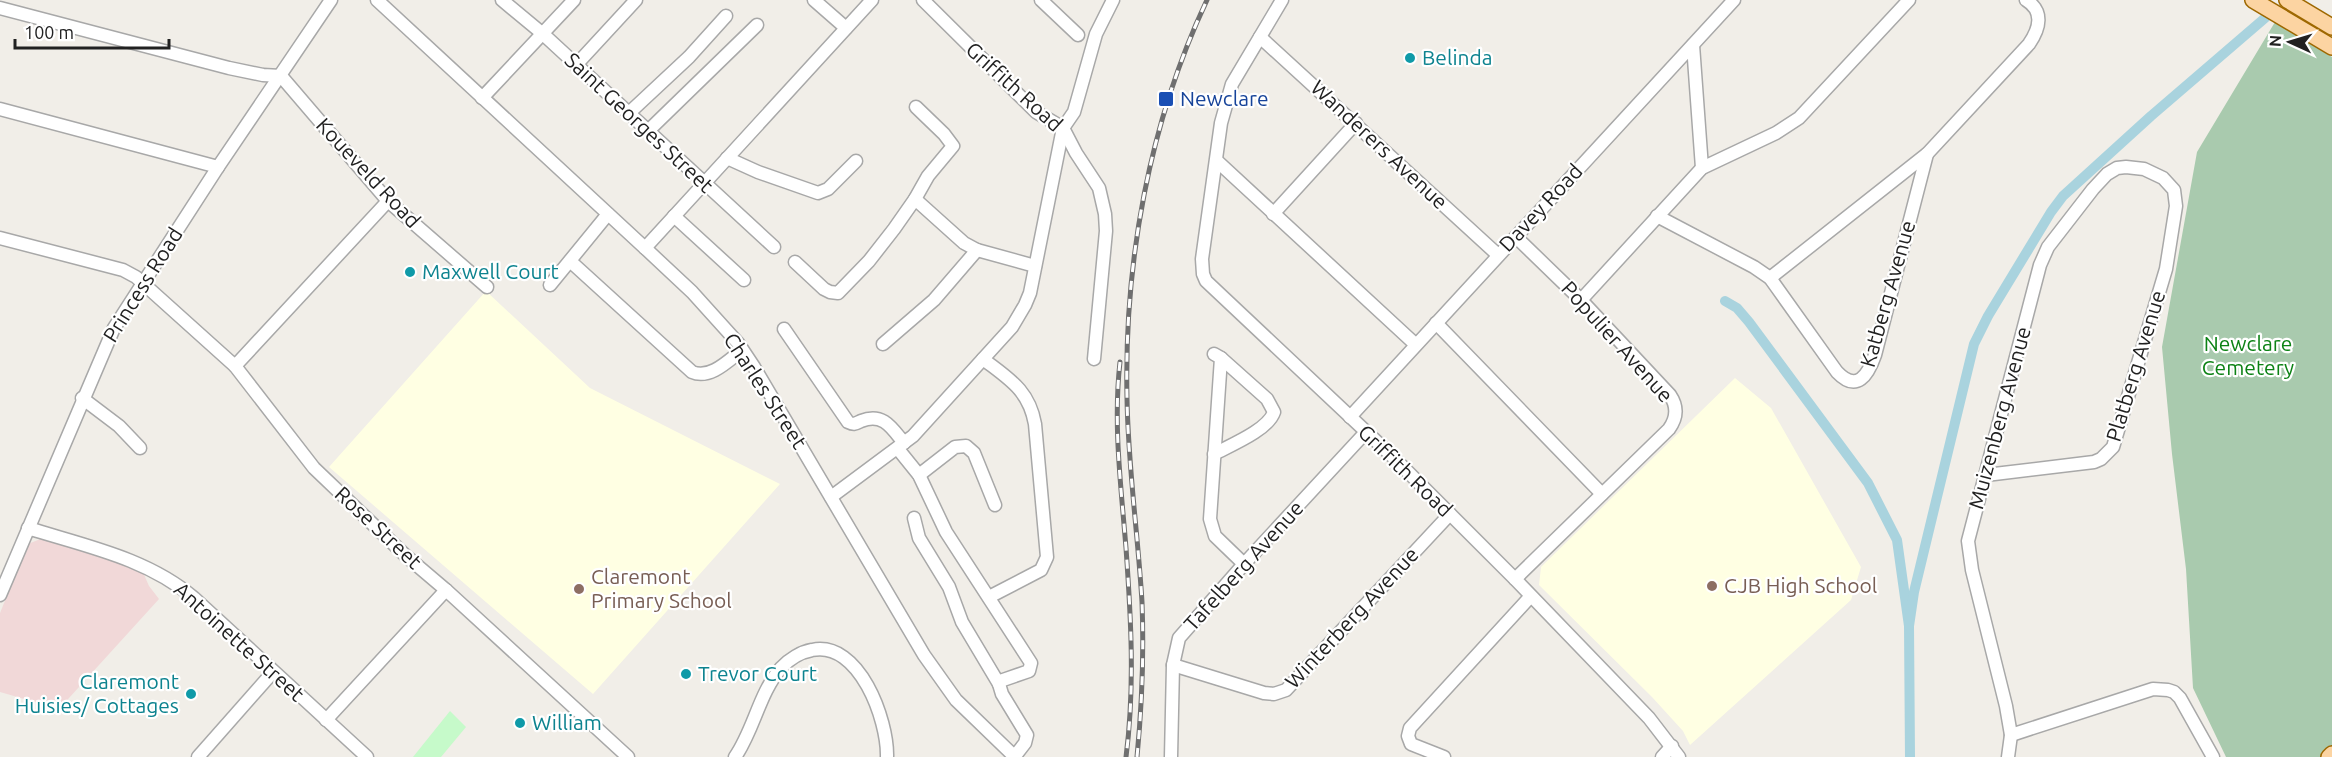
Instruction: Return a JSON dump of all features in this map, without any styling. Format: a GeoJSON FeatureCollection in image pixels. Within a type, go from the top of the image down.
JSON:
{"type":"FeatureCollection","features":[{"type":"Feature","properties":{"kind":"main road"},"geometry":{"type":"LineString","coordinates":[[2253,0],[2332,47]]}},
{"type":"Feature","properties":{"kind":"main road"},"geometry":{"type":"LineString","coordinates":[[2287,0],[2332,27]]}},
{"type":"Feature","properties":{"kind":"main road"},"geometry":{"type":"LineString","coordinates":[[2329,757],[2332,754]]}},
{"type":"Feature","properties":{"kind":"street","name":"Princess Road"},"geometry":{"type":"LineString","coordinates":[[0,595],[107,340],[218,166],[331,0]]}},
{"type":"Feature","properties":{"kind":"street","name":"Charles Street"},"geometry":{"type":"LineString","coordinates":[[377,0],[645,248],[717,319],[742,350],[924,656],[968,712],[1015,757]]}},
{"type":"Feature","properties":{"kind":"street","name":"Saint Georges Street"},"geometry":{"type":"LineString","coordinates":[[502,0],[543,34],[774,247]]}},
{"type":"Feature","properties":{"kind":"street"},"geometry":{"type":"LineString","coordinates":[[482,98],[574,0]]}},
{"type":"Feature","properties":{"kind":"street"},"geometry":{"type":"LineString","coordinates":[[576,64],[636,0]]}},
{"type":"Feature","properties":{"kind":"street"},"geometry":{"type":"LineString","coordinates":[[814,0],[846,28]]}},
{"type":"Feature","properties":{"kind":"street"},"geometry":{"type":"LineString","coordinates":[[645,248],[872,0]]}},
{"type":"Feature","properties":{"kind":"street","name":"Griffith Road"},"geometry":{"type":"LineString","coordinates":[[923,0],[1036,112],[1063,128],[1099,188],[1105,214],[1094,359]]}},
{"type":"Feature","properties":{"kind":"street"},"geometry":{"type":"LineString","coordinates":[[1041,0],[1078,35]]}},
{"type":"Feature","properties":{"kind":"street"},"geometry":{"type":"LineString","coordinates":[[831,497],[901,446],[944,403],[1020,315],[1030,293],[1063,128],[1074,112],[1096,34],[1113,0]]}},
{"type":"Feature","properties":{"kind":"street","name":"Griffith Road"},"geometry":{"type":"LineString","coordinates":[[1282,0],[1227,96],[1202,259],[1206,281],[1366,432],[1515,579],[1649,718],[1679,757]]}},
{"type":"Feature","properties":{"kind":"street","name":"Davey Road"},"geometry":{"type":"LineString","coordinates":[[1350,417],[1734,0]]}},
{"type":"Feature","properties":{"kind":"street"},"geometry":{"type":"LineString","coordinates":[[1581,300],[1702,168],[1776,133],[1799,118],[1909,0]]}},
{"type":"Feature","properties":{"kind":"street"},"geometry":{"type":"LineString","coordinates":[[1770,278],[1927,154],[2034,37],[2039,17],[2036,10],[2026,0]]}},
{"type":"Feature","properties":{"kind":"street"},"geometry":{"type":"LineString","coordinates":[[0,8],[229,68],[281,76]]}},
{"type":"Feature","properties":{"kind":"street"},"geometry":{"type":"LineString","coordinates":[[629,113],[689,57],[726,16]]}},
{"type":"Feature","properties":{"kind":"street"},"geometry":{"type":"LineString","coordinates":[[648,131],[757,25]]}},
{"type":"Feature","properties":{"kind":"street","name":"Wanderers Avenue"},"geometry":{"type":"LineString","coordinates":[[1260,37],[1498,255]]}},
{"type":"Feature","properties":{"kind":"street"},"geometry":{"type":"LineString","coordinates":[[1693,45],[1702,168]]}},
{"type":"Feature","properties":{"kind":"street","name":"Koueveld Road"},"geometry":{"type":"LineString","coordinates":[[281,76],[388,201],[487,288]]}},
{"type":"Feature","properties":{"kind":"street"},"geometry":{"type":"LineString","coordinates":[[795,262],[824,289],[838,293],[869,261],[915,199],[928,176],[953,146],[916,107]]}},
{"type":"Feature","properties":{"kind":"street"},"geometry":{"type":"LineString","coordinates":[[0,109],[218,166]]}},
{"type":"Feature","properties":{"kind":"street"},"geometry":{"type":"LineString","coordinates":[[1273,214],[1356,123]]}},
{"type":"Feature","properties":{"kind":"street","name":"Katberg Avenue"},"geometry":{"type":"LineString","coordinates":[[1657,216],[1754,267],[1770,278],[1843,378],[1858,380],[1865,378],[1875,355],[1927,154]]}},
{"type":"Feature","properties":{"kind":"street"},"geometry":{"type":"LineString","coordinates":[[728,158],[758,172],[818,193],[828,189],[856,161]]}},
{"type":"Feature","properties":{"kind":"street"},"geometry":{"type":"LineString","coordinates":[[1217,161],[1415,344]]}},
{"type":"Feature","properties":{"kind":"street","name":"Muizenberg Avenue"},"geometry":{"type":"LineString","coordinates":[[2008,757],[2011,735],[2002,686],[1969,549],[1970,532],[2040,265],[2048,247],[2093,189],[2107,174],[2117,168],[2144,169],[2163,178],[2174,190]]}},
{"type":"Feature","properties":{"kind":"street","name":"Platberg Avenue"},"geometry":{"type":"LineString","coordinates":[[1986,475],[2094,462],[2101,459],[2113,447],[2166,269],[2176,206],[2174,190]]}},
{"type":"Feature","properties":{"kind":"street"},"geometry":{"type":"LineString","coordinates":[[915,199],[964,243],[977,250],[1035,266]]}},
{"type":"Feature","properties":{"kind":"street"},"geometry":{"type":"LineString","coordinates":[[236,366],[388,201]]}},
{"type":"Feature","properties":{"kind":"street"},"geometry":{"type":"LineString","coordinates":[[550,285],[608,214]]}},
{"type":"Feature","properties":{"kind":"street"},"geometry":{"type":"LineString","coordinates":[[674,216],[744,280]]}},
{"type":"Feature","properties":{"kind":"street","name":"Populier Avenue"},"geometry":{"type":"LineString","coordinates":[[1515,579],[1669,429],[1676,409],[1670,395],[1581,300],[1516,237]]}},
{"type":"Feature","properties":{"kind":"street","name":"Rose Street"},"geometry":{"type":"LineString","coordinates":[[0,238],[123,270],[136,277],[236,366],[314,468],[406,556],[447,590],[628,757]]}},
{"type":"Feature","properties":{"kind":"street"},"geometry":{"type":"LineString","coordinates":[[883,344],[934,300],[977,250]]}},
{"type":"Feature","properties":{"kind":"street"},"geometry":{"type":"LineString","coordinates":[[570,261],[692,372],[696,374],[710,372],[742,350]]}},
{"type":"Feature","properties":{"kind":"street"},"geometry":{"type":"LineString","coordinates":[[1436,323],[1602,494]]}},
{"type":"Feature","properties":{"kind":"street"},"geometry":{"type":"LineString","coordinates":[[784,329],[848,422],[856,424],[875,417],[883,419],[919,475],[946,532],[1032,666],[1029,671],[1003,680],[999,684]]}},
{"type":"Feature","properties":{"kind":"street"},"geometry":{"type":"LineString","coordinates":[[1214,454],[1249,436],[1270,421],[1274,412],[1267,399],[1217,356],[1210,513],[1212,529],[1220,542],[1244,564]]}},
{"type":"Feature","properties":{"kind":"street"},"geometry":{"type":"LineString","coordinates":[[983,359],[1019,388],[1030,403],[1035,424],[1047,558],[1041,570],[989,597]]}},
{"type":"Feature","properties":{"kind":"street"},"geometry":{"type":"LineString","coordinates":[[82,398],[107,415],[140,448]]}},
{"type":"Feature","properties":{"kind":"street","name":"Tafelberg Avenue"},"geometry":{"type":"LineString","coordinates":[[1171,757],[1173,665],[1176,646],[1185,629],[1366,432]]}},
{"type":"Feature","properties":{"kind":"street"},"geometry":{"type":"LineString","coordinates":[[919,475],[955,447],[966,446],[974,453],[995,505]]}},
{"type":"Feature","properties":{"kind":"street","name":"Winterberg Avenue"},"geometry":{"type":"LineString","coordinates":[[1173,665],[1264,693],[1274,694],[1286,690],[1450,514]]}},
{"type":"Feature","properties":{"kind":"street"},"geometry":{"type":"LineString","coordinates":[[914,518],[919,538],[949,587],[962,622],[1027,735],[1015,757]]}},
{"type":"Feature","properties":{"kind":"street","name":"Antoinette Street"},"geometry":{"type":"LineString","coordinates":[[28,528],[129,560],[170,579],[194,598],[367,757]]}},
{"type":"Feature","properties":{"kind":"street"},"geometry":{"type":"LineString","coordinates":[[326,720],[447,590]]}},
{"type":"Feature","properties":{"kind":"street"},"geometry":{"type":"LineString","coordinates":[[1444,757],[1411,744],[1407,736],[1410,728],[1530,597]]}},
{"type":"Feature","properties":{"kind":"street"},"geometry":{"type":"LineString","coordinates":[[735,757],[772,680],[782,666],[806,651],[825,649],[835,650],[848,659],[873,696],[886,733],[887,757]]}},
{"type":"Feature","properties":{"kind":"street"},"geometry":{"type":"LineString","coordinates":[[198,757],[273,672]]}},
{"type":"Feature","properties":{"kind":"street"},"geometry":{"type":"LineString","coordinates":[[2011,735],[2082,713],[2135,693],[2160,688],[2174,692],[2180,698],[2213,757]]}},
{"type":"Feature","properties":{"kind":"street"},"geometry":{"type":"LineString","coordinates":[[1662,757],[1672,746]]}},
{"type":"Feature","properties":{"kind":"shaded area","name":"Claremont Primary School"},"geometry":{"type":"Polygon","coordinates":[[[486,291],[590,388],[780,484],[593,694],[329,467],[486,291]]]}},
{"type":"Feature","properties":{"kind":"shaded area"},"geometry":{"type":"Polygon","coordinates":[[[1735,378],[1771,408],[1861,567],[1851,600],[1690,745],[1683,731],[1652,697],[1539,585],[1541,567],[1735,378]]]}},
{"type":"Feature","properties":{"kind":"shaded area"},"geometry":{"type":"Polygon","coordinates":[[[43,538],[142,570],[149,586],[159,599],[59,709],[0,692],[0,613],[28,544],[43,538]]]}},
{"type":"Feature","properties":{"kind":"green space","name":"Newclare Cemetery"},"geometry":{"type":"Polygon","coordinates":[[[2275,22],[2332,57],[2332,757],[2226,757],[2193,688],[2186,569],[2162,347],[2197,152],[2275,22]]]}},
{"type":"Feature","properties":{"kind":"green space"},"geometry":{"type":"Polygon","coordinates":[[[450,711],[466,727],[441,757],[413,757],[450,711]]]}},
{"type":"Feature","properties":{"kind":"waterway"},"geometry":{"type":"LineString","coordinates":[[1909,626],[1914,592],[1974,344],[1988,316],[2063,196],[2151,116],[2265,18]]}},
{"type":"Feature","properties":{"kind":"waterway"},"geometry":{"type":"LineString","coordinates":[[1725,301],[1737,308],[1749,322],[1868,483],[1897,540],[1909,626],[1910,757]]}},
{"type":"Feature","properties":{"kind":"railway"},"geometry":{"type":"LineString","coordinates":[[1137,757],[1143,621],[1128,424],[1127,347],[1130,296],[1144,194],[1155,144],[1187,47],[1207,0]]}},
{"type":"Feature","properties":{"kind":"railway"},"geometry":{"type":"LineString","coordinates":[[1120,362],[1117,408],[1131,626],[1130,705],[1126,757]]}},
{"type":"Feature","properties":{"kind":"place","name":"Belinda"},"geometry":{"type":"Point","coordinates":[1410,58]}},
{"type":"Feature","properties":{"kind":"place","name":"Newclare"},"geometry":{"type":"Point","coordinates":[1166,99]}},
{"type":"Feature","properties":{"kind":"place","name":"Maxwell Court"},"geometry":{"type":"Point","coordinates":[410,272]}},
{"type":"Feature","properties":{"kind":"place","name":"CJB High School"},"geometry":{"type":"Point","coordinates":[1712,586]}},
{"type":"Feature","properties":{"kind":"place","name":"Claremont Primary School"},"geometry":{"type":"Point","coordinates":[579,589]}},
{"type":"Feature","properties":{"kind":"place","name":"Trevor Court"},"geometry":{"type":"Point","coordinates":[686,674]}},
{"type":"Feature","properties":{"kind":"place","name":"Claremont Huisies/ Cottages"},"geometry":{"type":"Point","coordinates":[191,694]}},
{"type":"Feature","properties":{"kind":"place","name":"William"},"geometry":{"type":"Point","coordinates":[520,723]}}]}
